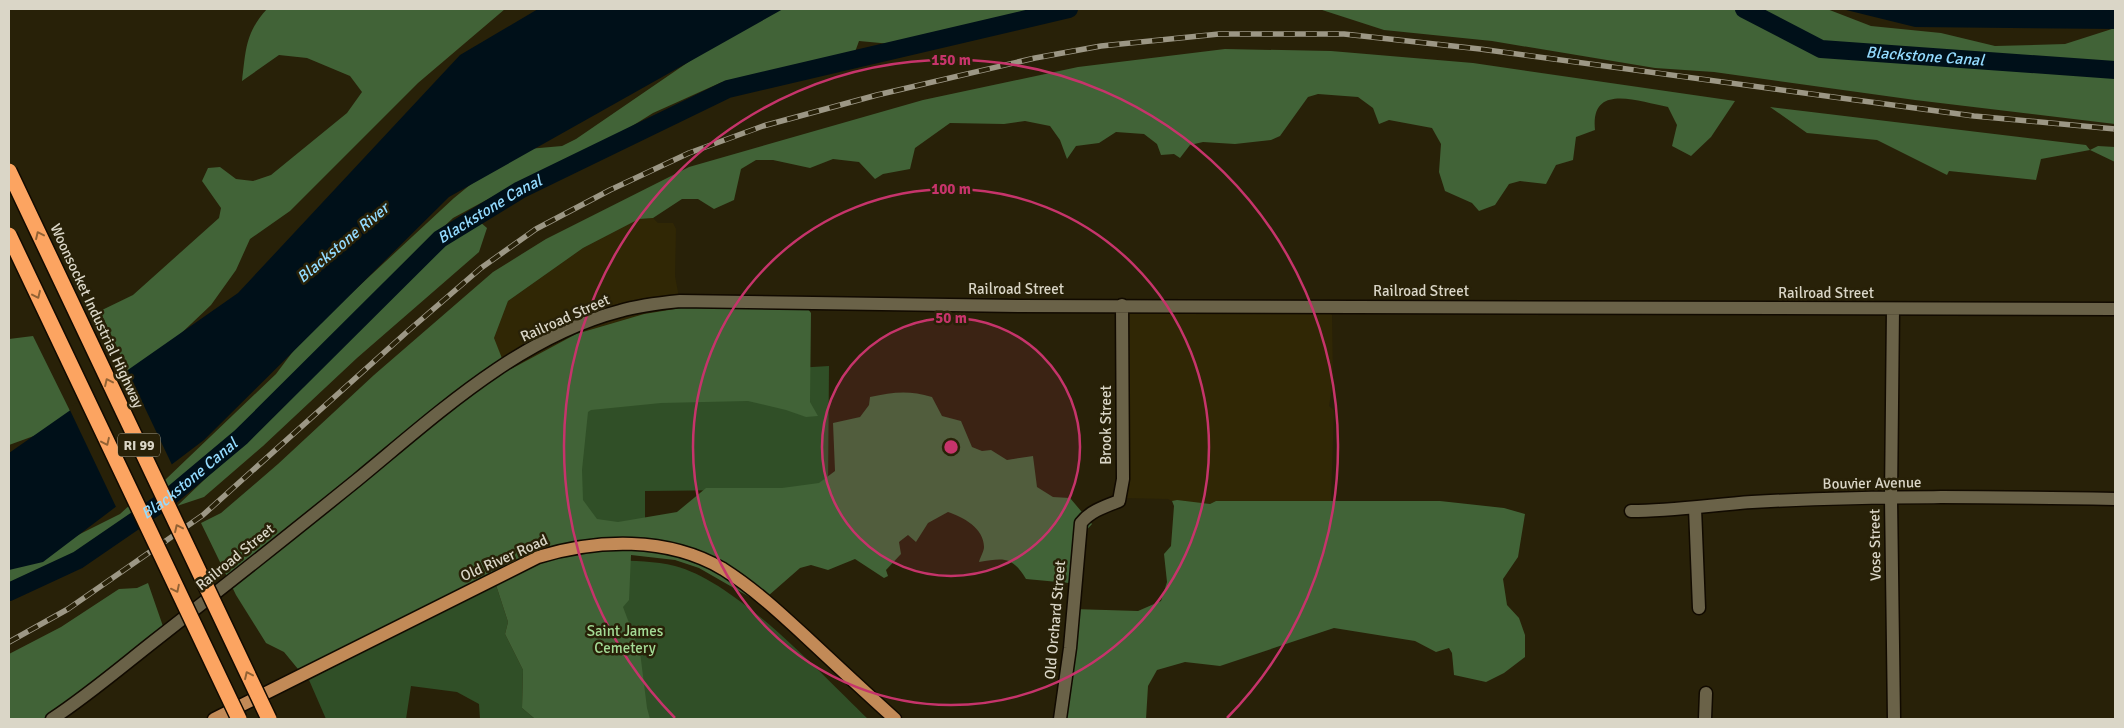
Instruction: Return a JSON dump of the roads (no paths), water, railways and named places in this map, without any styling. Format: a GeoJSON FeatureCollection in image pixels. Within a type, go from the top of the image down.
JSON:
{"type":"FeatureCollection","features":[{"type":"Feature","properties":{"kind":"highway","name":"Woonsocket Industrial Highway"},"geometry":{"type":"LineString","coordinates":[[9,172],[269,719]]}},
{"type":"Feature","properties":{"kind":"highway","name":"RI 99"},"geometry":{"type":"LineString","coordinates":[[9,235],[239,719]]}},
{"type":"Feature","properties":{"kind":"main road","name":"Old River Road"},"geometry":{"type":"LineString","coordinates":[[214,719],[502,573],[538,557],[596,544],[633,543],[658,546],[698,558],[721,568],[740,580],[766,600],[895,719]]}},
{"type":"Feature","properties":{"kind":"street","name":"Railroad Street"},"geometry":{"type":"LineString","coordinates":[[52,719],[244,572],[455,400],[504,365],[539,344],[587,322],[618,311],[648,304],[680,301],[1893,310],[2115,309]]}},
{"type":"Feature","properties":{"kind":"street","name":"Brook Street"},"geometry":{"type":"LineString","coordinates":[[1081,523],[1085,518],[1101,508],[1119,501],[1122,479],[1122,305]]}},
{"type":"Feature","properties":{"kind":"street","name":"Vose Street"},"geometry":{"type":"LineString","coordinates":[[1893,310],[1891,498],[1894,719]]}},
{"type":"Feature","properties":{"kind":"street","name":"Bouvier Avenue"},"geometry":{"type":"LineString","coordinates":[[1631,512],[1751,502],[1891,498],[2115,499]]}},
{"type":"Feature","properties":{"kind":"street"},"geometry":{"type":"LineString","coordinates":[[1695,508],[1699,608]]}},
{"type":"Feature","properties":{"kind":"street","name":"Old Orchard Street"},"geometry":{"type":"LineString","coordinates":[[1060,719],[1070,648],[1081,523]]}},
{"type":"Feature","properties":{"kind":"street"},"geometry":{"type":"LineString","coordinates":[[1705,719],[1706,693]]}},
{"type":"Feature","properties":{"kind":"water","name":"Blackstone River"},"geometry":{"type":"Polygon","coordinates":[[[538,9],[783,9],[449,197],[204,440],[43,562],[9,570],[9,453],[238,293],[460,55],[538,9]]]}},
{"type":"Feature","properties":{"kind":"water"},"geometry":{"type":"Polygon","coordinates":[[[1842,9],[2115,9],[2115,29],[1915,27],[1842,9]]]}},
{"type":"Feature","properties":{"kind":"waterway","name":"Blackstone Canal"},"geometry":{"type":"LineString","coordinates":[[9,592],[78,560],[167,499],[241,437],[440,239],[520,190],[728,89],[1069,9]]}},
{"type":"Feature","properties":{"kind":"waterway","name":"Blackstone Canal"},"geometry":{"type":"LineString","coordinates":[[1744,9],[1821,49],[2115,70]]}},
{"type":"Feature","properties":{"kind":"railway"},"geometry":{"type":"LineString","coordinates":[[9,642],[68,609],[203,515],[481,268],[536,229],[610,190],[689,153],[763,126],[877,95],[1035,58],[1101,46],[1219,34],[1344,34],[1480,49],[1974,116],[2115,129]]}},
{"type":"Feature","properties":{"kind":"park label","name":"Saint James Cemetery"},"geometry":{"type":"Point","coordinates":[625,640]}}]}
